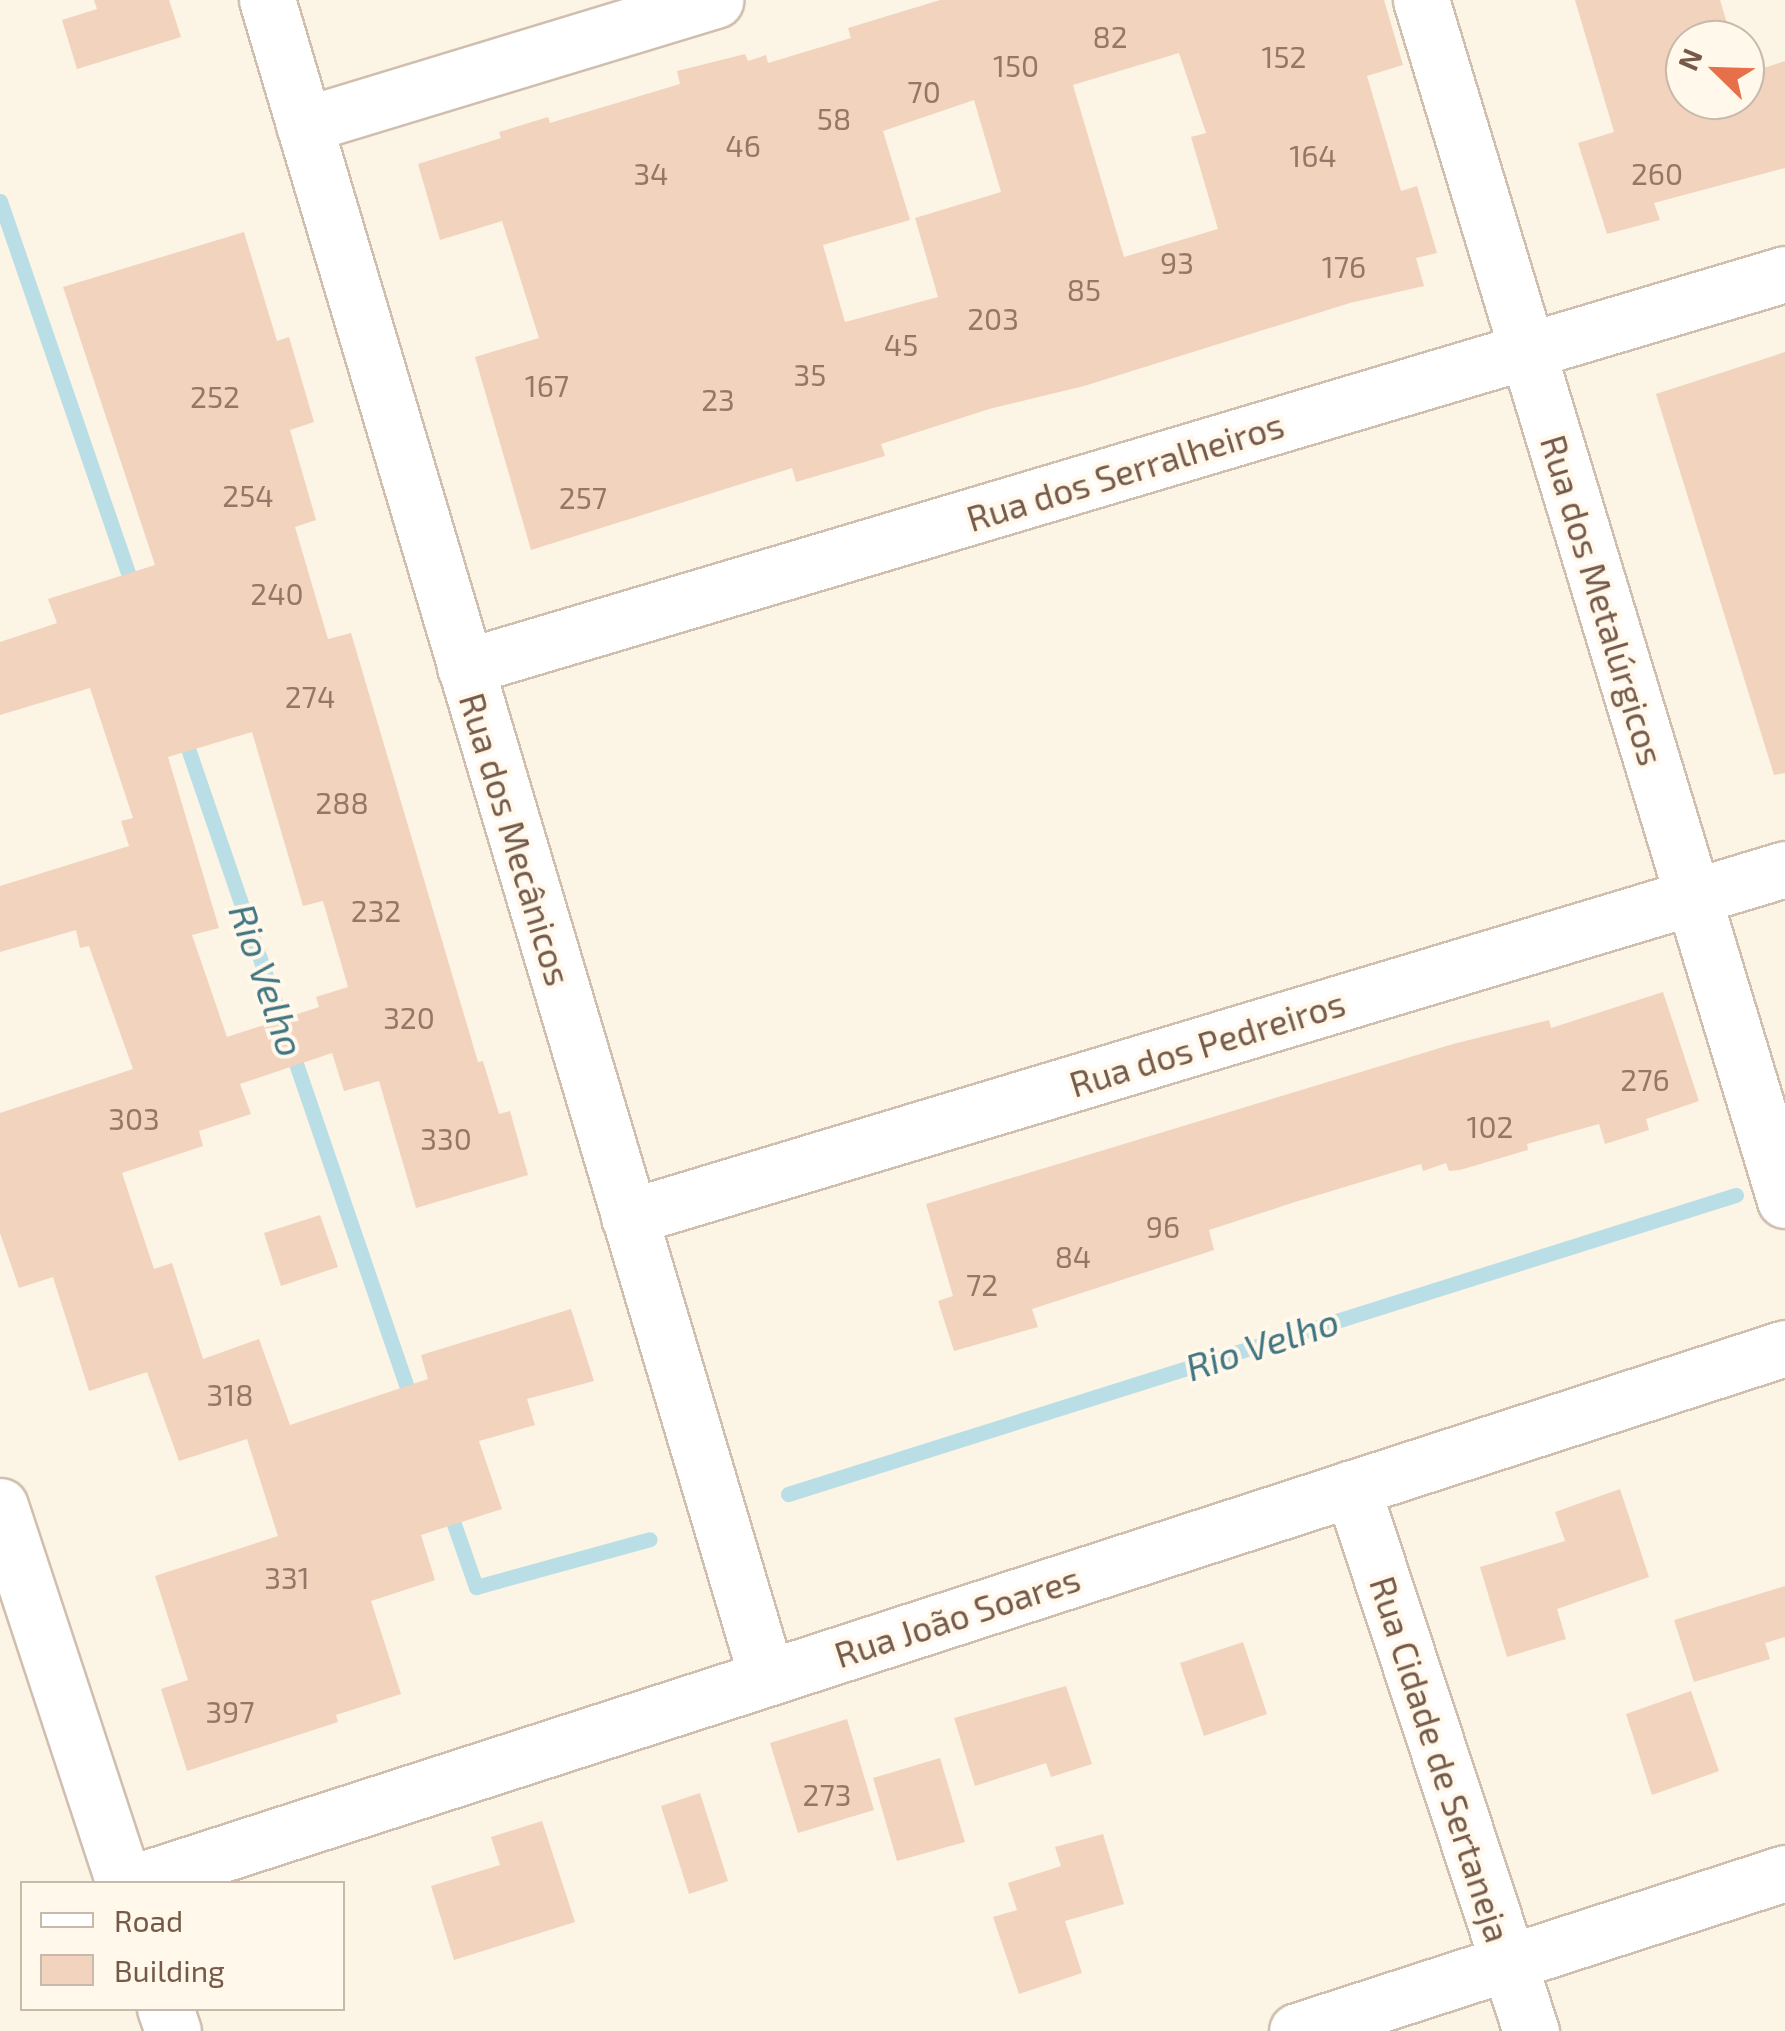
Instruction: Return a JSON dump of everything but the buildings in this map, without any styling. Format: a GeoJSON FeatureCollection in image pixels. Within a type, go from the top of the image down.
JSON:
{"type":"FeatureCollection","features":[{"type":"Feature","properties":{"kind":"street","name":"Rua dos Mecânicos"},"geometry":{"type":"LineString","coordinates":[[267,0],[766,1678]]}},
{"type":"Feature","properties":{"kind":"street"},"geometry":{"type":"LineString","coordinates":[[304,125],[715,0]]}},
{"type":"Feature","properties":{"kind":"street","name":"Rua dos Metalúrgicos"},"geometry":{"type":"LineString","coordinates":[[1421,0],[1785,1200]]}},
{"type":"Feature","properties":{"kind":"street","name":"Rua dos Serralheiros"},"geometry":{"type":"LineString","coordinates":[[465,667],[1785,274]]}},
{"type":"Feature","properties":{"kind":"street","name":"Rua dos Pedreiros"},"geometry":{"type":"LineString","coordinates":[[629,1216],[1785,869]]}},
{"type":"Feature","properties":{"kind":"street","name":"Rua João Soares"},"geometry":{"type":"LineString","coordinates":[[136,1881],[1785,1348]]}},
{"type":"Feature","properties":{"kind":"street","name":"Rua Cidade de Sertaneja"},"geometry":{"type":"LineString","coordinates":[[1352,1488],[1531,2031]]}},
{"type":"Feature","properties":{"kind":"street"},"geometry":{"type":"LineString","coordinates":[[0,1506],[126,1881]]}},
{"type":"Feature","properties":{"kind":"street"},"geometry":{"type":"LineString","coordinates":[[1297,2031],[1785,1873]]}},
{"type":"Feature","properties":{"kind":"waterway","name":"Rio Velho"},"geometry":{"type":"LineString","coordinates":[[0,201],[134,591]]}},
{"type":"Feature","properties":{"kind":"waterway","name":"Rio Velho"},"geometry":{"type":"LineString","coordinates":[[182,731],[413,1405]]}},
{"type":"Feature","properties":{"kind":"waterway","name":"Rio Velho"},"geometry":{"type":"LineString","coordinates":[[788,1494],[1736,1195]]}},
{"type":"Feature","properties":{"kind":"waterway","name":"Rio Velho"},"geometry":{"type":"LineString","coordinates":[[448,1507],[476,1587],[650,1539]]}}]}
